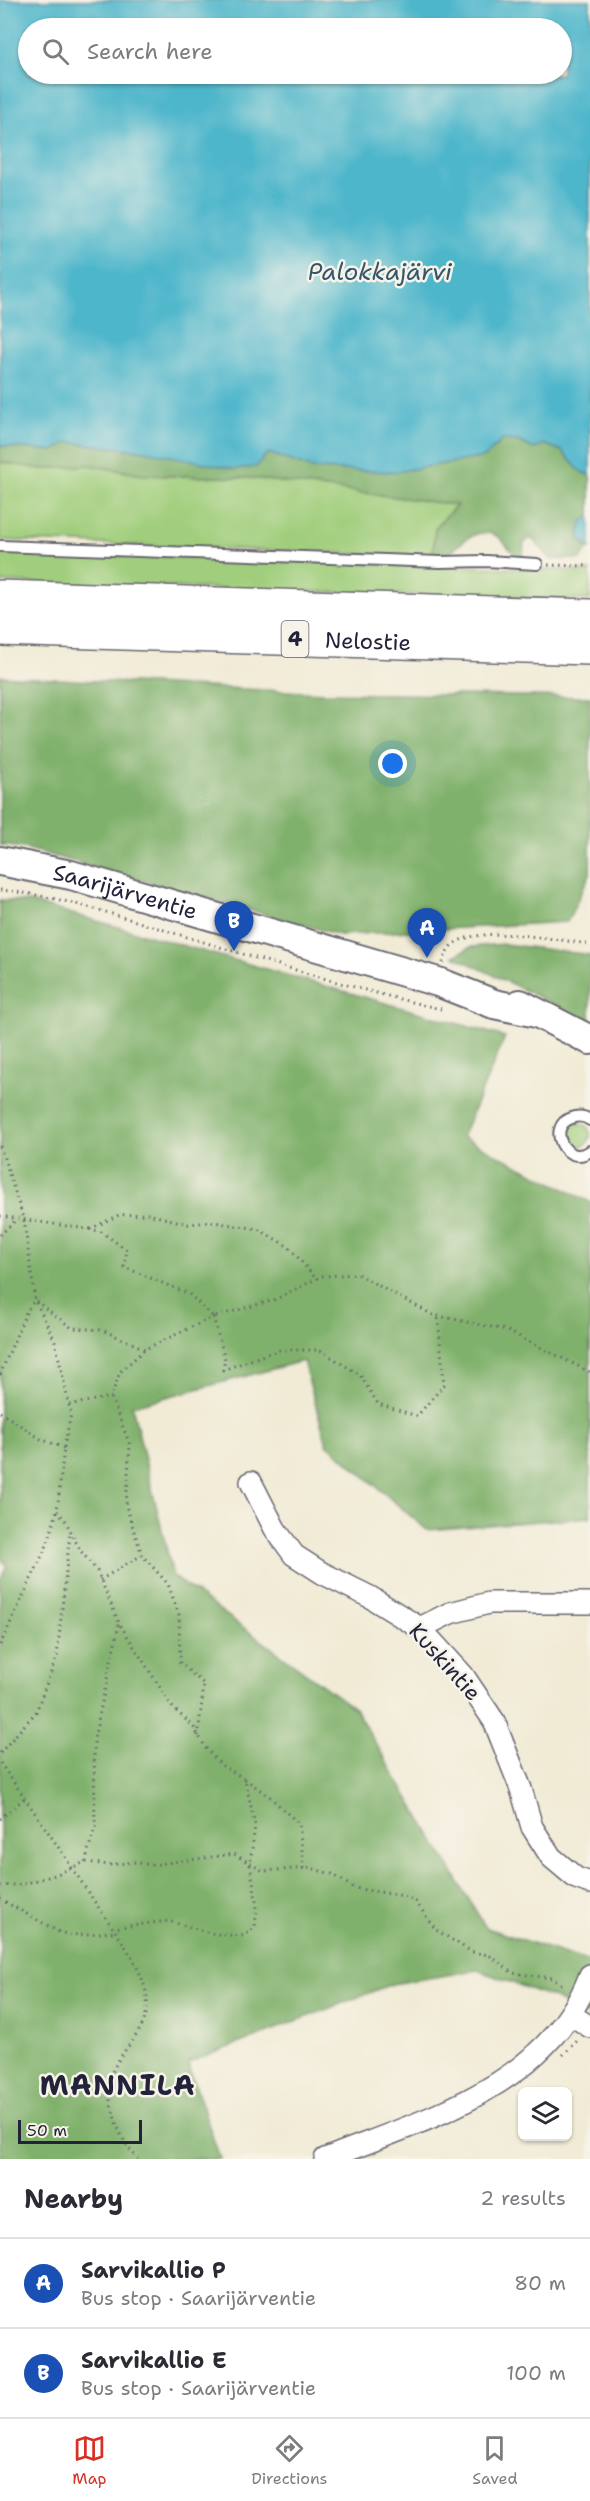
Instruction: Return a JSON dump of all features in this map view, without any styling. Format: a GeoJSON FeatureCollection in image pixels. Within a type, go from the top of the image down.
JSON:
{"type":"FeatureCollection","features":[{"type":"Feature","properties":{"kind":"highway","name":"Nelostie"},"geometry":{"type":"LineString","coordinates":[[0,597],[590,616]]}},
{"type":"Feature","properties":{"kind":"highway","name":"Nelostie"},"geometry":{"type":"LineString","coordinates":[[0,629],[590,648]]}},
{"type":"Feature","properties":{"kind":"main road","name":"Saarijärventie"},"geometry":{"type":"LineString","coordinates":[[0,861],[71,875],[445,993],[537,1014],[590,1040]]}},
{"type":"Feature","properties":{"kind":"street","name":"Kuskintie"},"geometry":{"type":"LineString","coordinates":[[251,1482],[275,1529],[294,1555],[420,1628],[463,1675],[494,1721],[521,1789],[532,1827],[551,1857],[576,1878],[590,1883]]}},
{"type":"Feature","properties":{"kind":"street"},"geometry":{"type":"LineString","coordinates":[[420,1628],[450,1612],[489,1603],[590,1603]]}},
{"type":"Feature","properties":{"kind":"street"},"geometry":{"type":"LineString","coordinates":[[325,2159],[488,2091],[531,2059],[550,2040],[575,2004],[590,1975]]}},
{"type":"Feature","properties":{"kind":"street"},"geometry":{"type":"LineString","coordinates":[[575,2004],[590,2026]]}},
{"type":"Feature","properties":{"kind":"lane"},"geometry":{"type":"LineString","coordinates":[[0,546],[537,564]]}},
{"type":"Feature","properties":{"kind":"lane"},"geometry":{"type":"LineString","coordinates":[[589,1117],[579,1116],[568,1119],[561,1125],[559,1140],[564,1149],[573,1155],[590,1151]]}},
{"type":"Feature","properties":{"kind":"path"},"geometry":{"type":"LineString","coordinates":[[537,564],[590,567]]}},
{"type":"Feature","properties":{"kind":"path"},"geometry":{"type":"LineString","coordinates":[[0,890],[33,893],[77,903],[408,1001],[445,993],[445,954],[453,944],[468,937],[492,934],[590,944]]}},
{"type":"Feature","properties":{"kind":"path"},"geometry":{"type":"LineString","coordinates":[[0,1146],[24,1220],[35,1300],[55,1341],[71,1414],[64,1448],[57,1511],[48,1543],[0,1645]]}},
{"type":"Feature","properties":{"kind":"path"},"geometry":{"type":"LineString","coordinates":[[88,1229],[119,1215],[148,1214],[188,1224],[214,1222],[258,1229],[289,1247],[316,1279]]}},
{"type":"Feature","properties":{"kind":"path"},"geometry":{"type":"LineString","coordinates":[[0,1216],[100,1231],[127,1250],[124,1267],[189,1294],[213,1317],[225,1359],[223,1370],[278,1350],[320,1350],[360,1375],[378,1404],[417,1416],[444,1384],[438,1316]]}},
{"type":"Feature","properties":{"kind":"path"},"geometry":{"type":"LineString","coordinates":[[0,1235],[17,1219]]}},
{"type":"Feature","properties":{"kind":"path"},"geometry":{"type":"LineString","coordinates":[[198,1736],[204,1684],[180,1663],[179,1615],[168,1584],[142,1555],[126,1506],[130,1445],[111,1397],[120,1372],[145,1349],[213,1317],[274,1300],[322,1276],[357,1274],[438,1316],[506,1330],[590,1372]]}},
{"type":"Feature","properties":{"kind":"path"},"geometry":{"type":"LineString","coordinates":[[35,1300],[72,1328],[102,1330],[145,1349]]}},
{"type":"Feature","properties":{"kind":"path"},"geometry":{"type":"LineString","coordinates":[[0,1375],[26,1312],[35,1300]]}},
{"type":"Feature","properties":{"kind":"path"},"geometry":{"type":"LineString","coordinates":[[69,1405],[111,1397]]}},
{"type":"Feature","properties":{"kind":"path"},"geometry":{"type":"LineString","coordinates":[[0,1412],[41,1439],[64,1448]]}},
{"type":"Feature","properties":{"kind":"path"},"geometry":{"type":"LineString","coordinates":[[57,1511],[80,1550],[97,1571],[119,1623],[173,1708],[193,1726],[207,1750],[221,1765],[270,1797],[299,1824],[304,1868]]}},
{"type":"Feature","properties":{"kind":"path"},"geometry":{"type":"LineString","coordinates":[[0,1753],[36,1712],[57,1656],[70,1532]]}},
{"type":"Feature","properties":{"kind":"path"},"geometry":{"type":"LineString","coordinates":[[100,1580],[142,1555]]}},
{"type":"Feature","properties":{"kind":"path"},"geometry":{"type":"LineString","coordinates":[[85,1862],[95,1827],[94,1739],[119,1623]]}},
{"type":"Feature","properties":{"kind":"path"},"geometry":{"type":"LineString","coordinates":[[0,1763],[114,1930],[143,1981],[147,2000],[144,2020],[136,2039],[120,2060],[109,2084],[110,2100],[121,2136],[138,2159]]}},
{"type":"Feature","properties":{"kind":"path"},"geometry":{"type":"LineString","coordinates":[[0,1899],[59,1932],[71,1935],[168,1921],[214,1934],[244,1936],[255,1927],[257,1905],[250,1865],[255,1825],[244,1779]]}},
{"type":"Feature","properties":{"kind":"path"},"geometry":{"type":"LineString","coordinates":[[0,1819],[25,1798]]}},
{"type":"Feature","properties":{"kind":"path"},"geometry":{"type":"LineString","coordinates":[[0,1886],[24,1884],[85,1862],[109,1865],[133,1862],[151,1865],[234,1854],[263,1871],[304,1868],[332,1874],[354,1888],[404,1896],[416,1902],[436,1930],[472,1952],[489,1955],[513,1973],[551,1978],[575,2004]]}},
{"type":"Feature","properties":{"kind":"green space"},"geometry":{"type":"Polygon","coordinates":[[[502,440],[518,441],[534,449],[544,444],[562,451],[580,471],[590,476],[590,516],[582,522],[579,537],[588,549],[581,559],[551,559],[531,538],[524,543],[523,558],[515,554],[497,536],[490,533],[470,537],[450,554],[433,553],[435,528],[457,505],[251,478],[143,475],[90,465],[42,469],[0,462],[0,446],[54,451],[68,442],[145,451],[268,453],[314,469],[395,472],[485,457],[502,440]]]}},
{"type":"Feature","properties":{"kind":"green space"},"geometry":{"type":"Polygon","coordinates":[[[0,462],[42,469],[90,465],[143,475],[251,478],[457,505],[435,528],[433,557],[0,540],[0,462]]]}},
{"type":"Feature","properties":{"kind":"green space"},"geometry":{"type":"Polygon","coordinates":[[[0,551],[590,571],[590,600],[0,582],[0,551]]]}},
{"type":"Feature","properties":{"kind":"green space"},"geometry":{"type":"Polygon","coordinates":[[[0,676],[322,693],[590,697],[590,874],[567,922],[340,935],[25,848],[0,845],[0,676]]]}},
{"type":"Feature","properties":{"kind":"green space"},"geometry":{"type":"Polygon","coordinates":[[[0,900],[30,902],[505,1037],[462,1137],[590,1202],[590,1517],[427,1530],[327,1444],[303,1361],[132,1406],[173,1576],[355,1709],[486,1928],[590,1962],[590,2017],[557,1999],[477,1970],[392,1984],[188,2063],[220,2159],[0,2159],[0,1580],[7,1566],[0,1557],[0,900]]]}},
{"type":"Feature","properties":{"kind":"green space"},"geometry":{"type":"Polygon","coordinates":[[[504,944],[590,955],[590,1022],[454,956],[471,947],[504,944]]]}},
{"type":"Feature","properties":{"kind":"green space"},"geometry":{"type":"Polygon","coordinates":[[[578,1123],[587,1126],[590,1135],[587,1144],[578,1147],[569,1144],[566,1135],[569,1126],[578,1123]]]}},
{"type":"Feature","properties":{"kind":"water","name":"Palokkajärvi"},"geometry":{"type":"Polygon","coordinates":[[[0,0],[590,0],[590,476],[580,471],[562,451],[544,444],[534,449],[518,441],[502,440],[485,457],[395,472],[314,469],[268,453],[256,467],[234,469],[145,451],[68,442],[54,451],[0,446],[0,0]]]}},
{"type":"Feature","properties":{"kind":"water"},"geometry":{"type":"Polygon","coordinates":[[[590,516],[590,549],[579,537],[582,522],[590,516]]]}},
{"type":"Feature","properties":{"kind":"place","name":"Sarvikallio E"},"geometry":{"type":"Point","coordinates":[234,951]}},
{"type":"Feature","properties":{"kind":"place","name":"Sarvikallio P"},"geometry":{"type":"Point","coordinates":[427,958]}},
{"type":"Feature","properties":{"kind":"district","name":"MANNILA"},"geometry":{"type":"Point","coordinates":[118,2085]}}]}
